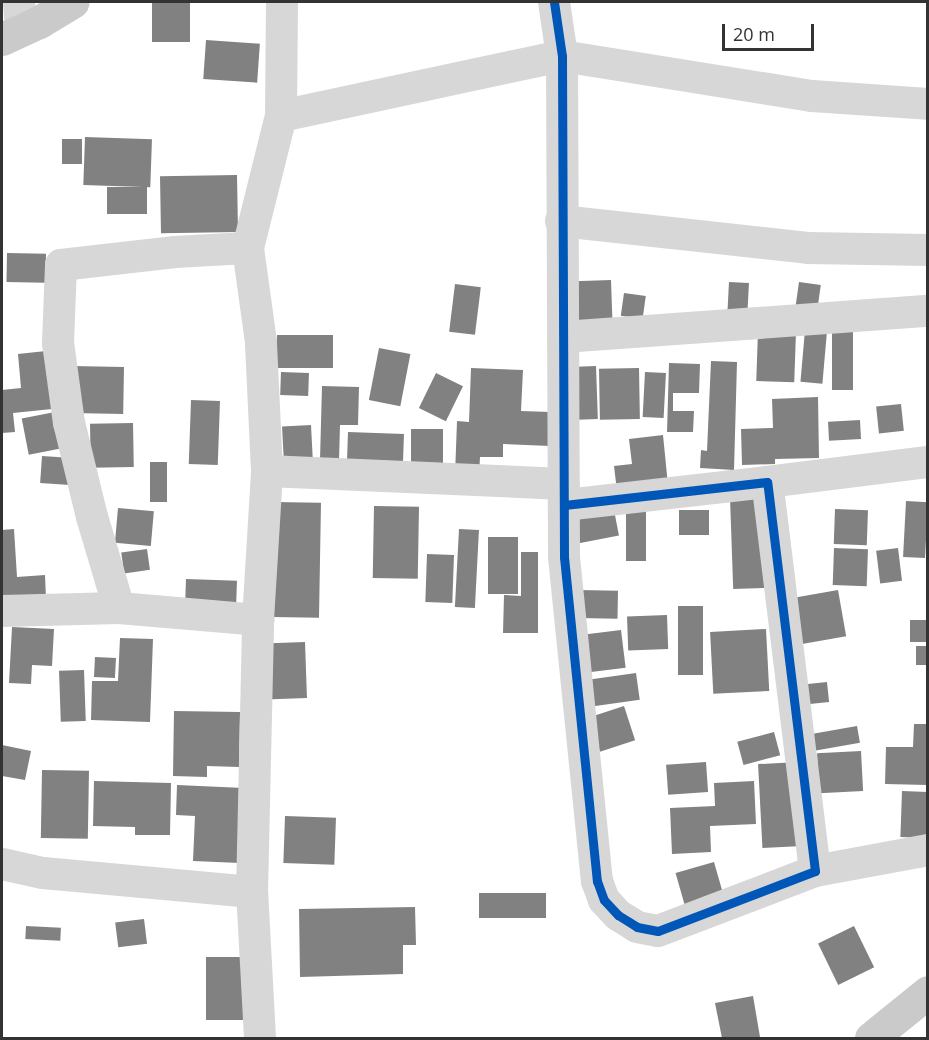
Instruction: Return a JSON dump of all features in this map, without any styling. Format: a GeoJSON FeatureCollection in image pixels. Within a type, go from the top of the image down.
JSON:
{"type":"FeatureCollection","features":[{"type":"Feature","properties":{"kind":"main road"},"geometry":{"type":"LineString","coordinates":[[14,24],[72,2]]}},
{"type":"Feature","properties":{"kind":"main road"},"geometry":{"type":"LineString","coordinates":[[871,1038],[927,992]]}},
{"type":"Feature","properties":{"kind":"street"},"geometry":{"type":"LineString","coordinates":[[260,1038],[252,892],[258,620],[267,471],[261,342],[248,248],[281,116],[282,2]]}},
{"type":"Feature","properties":{"kind":"street"},"geometry":{"type":"LineString","coordinates":[[554,2],[562,56],[564,557],[597,881],[604,900],[618,915],[637,927],[658,931],[815,871],[927,850]]}},
{"type":"Feature","properties":{"kind":"street"},"geometry":{"type":"LineString","coordinates":[[281,116],[562,56],[812,96],[927,104]]}},
{"type":"Feature","properties":{"kind":"street"},"geometry":{"type":"LineString","coordinates":[[561,221],[808,248],[927,250]]}},
{"type":"Feature","properties":{"kind":"street"},"geometry":{"type":"LineString","coordinates":[[119,608],[92,518],[69,423],[58,343],[61,265],[165,253],[248,248]]}},
{"type":"Feature","properties":{"kind":"street"},"geometry":{"type":"LineString","coordinates":[[563,337],[927,311]]}},
{"type":"Feature","properties":{"kind":"street"},"geometry":{"type":"LineString","coordinates":[[267,471],[564,495],[767,482],[927,462]]}},
{"type":"Feature","properties":{"kind":"street"},"geometry":{"type":"LineString","coordinates":[[767,482],[815,871]]}},
{"type":"Feature","properties":{"kind":"street"},"geometry":{"type":"LineString","coordinates":[[2,611],[119,608],[258,620]]}},
{"type":"Feature","properties":{"kind":"street"},"geometry":{"type":"LineString","coordinates":[[2,864],[43,873],[252,892]]}},
{"type":"Feature","properties":{"kind":"building"},"geometry":{"type":"Polygon","coordinates":[[[152,2],[190,2],[190,42],[152,42],[152,2]]]}},
{"type":"Feature","properties":{"kind":"building"},"geometry":{"type":"Polygon","coordinates":[[[206,40],[260,44],[257,83],[203,79],[206,40]]]}},
{"type":"Feature","properties":{"kind":"building"},"geometry":{"type":"Polygon","coordinates":[[[85,137],[152,139],[150,187],[83,185],[85,137]]]}},
{"type":"Feature","properties":{"kind":"building"},"geometry":{"type":"Polygon","coordinates":[[[62,139],[82,139],[82,164],[62,164],[62,139]]]}},
{"type":"Feature","properties":{"kind":"building"},"geometry":{"type":"Polygon","coordinates":[[[237,175],[238,232],[161,233],[160,176],[237,175]]]}},
{"type":"Feature","properties":{"kind":"building"},"geometry":{"type":"Polygon","coordinates":[[[107,187],[147,187],[147,214],[107,214],[107,187]]]}},
{"type":"Feature","properties":{"kind":"building"},"geometry":{"type":"Polygon","coordinates":[[[7,253],[46,254],[45,283],[6,282],[7,253]]]}},
{"type":"Feature","properties":{"kind":"building"},"geometry":{"type":"Polygon","coordinates":[[[611,280],[613,326],[569,328],[567,282],[611,280]]]}},
{"type":"Feature","properties":{"kind":"building"},"geometry":{"type":"Polygon","coordinates":[[[729,282],[749,283],[747,319],[727,318],[729,282]]]}},
{"type":"Feature","properties":{"kind":"building"},"geometry":{"type":"Polygon","coordinates":[[[799,282],[821,285],[817,313],[795,310],[799,282]]]}},
{"type":"Feature","properties":{"kind":"building"},"geometry":{"type":"Polygon","coordinates":[[[455,284],[481,287],[475,335],[449,332],[455,284]]]}},
{"type":"Feature","properties":{"kind":"building"},"geometry":{"type":"Polygon","coordinates":[[[624,293],[646,296],[643,319],[621,316],[624,293]]]}},
{"type":"Feature","properties":{"kind":"building"},"geometry":{"type":"Polygon","coordinates":[[[832,322],[853,322],[853,390],[832,390],[832,322]]]}},
{"type":"Feature","properties":{"kind":"building"},"geometry":{"type":"Polygon","coordinates":[[[805,330],[827,332],[822,384],[800,382],[805,330]]]}},
{"type":"Feature","properties":{"kind":"building"},"geometry":{"type":"Polygon","coordinates":[[[758,331],[796,332],[794,382],[756,381],[758,331]]]}},
{"type":"Feature","properties":{"kind":"building"},"geometry":{"type":"Polygon","coordinates":[[[277,335],[333,335],[333,368],[277,368],[277,335]]]}},
{"type":"Feature","properties":{"kind":"building"},"geometry":{"type":"Polygon","coordinates":[[[379,348],[410,354],[400,406],[369,400],[379,348]]]}},
{"type":"Feature","properties":{"kind":"building"},"geometry":{"type":"Polygon","coordinates":[[[46,351],[52,409],[13,413],[15,432],[2,433],[2,390],[21,388],[18,354],[46,351]]]}},
{"type":"Feature","properties":{"kind":"building"},"geometry":{"type":"Polygon","coordinates":[[[711,361],[737,362],[734,470],[700,468],[701,450],[707,451],[711,361]]]}},
{"type":"Feature","properties":{"kind":"building"},"geometry":{"type":"Polygon","coordinates":[[[669,363],[700,364],[699,393],[673,393],[673,411],[694,411],[693,432],[667,432],[669,363]]]}},
{"type":"Feature","properties":{"kind":"building"},"geometry":{"type":"Polygon","coordinates":[[[72,366],[124,367],[123,414],[71,413],[72,366]]]}},
{"type":"Feature","properties":{"kind":"building"},"geometry":{"type":"Polygon","coordinates":[[[596,366],[598,419],[571,420],[569,367],[596,366]]]}},
{"type":"Feature","properties":{"kind":"building"},"geometry":{"type":"Polygon","coordinates":[[[471,368],[523,370],[521,411],[551,412],[550,446],[503,444],[503,457],[480,457],[479,476],[455,475],[457,421],[469,422],[471,368]]]}},
{"type":"Feature","properties":{"kind":"building"},"geometry":{"type":"Polygon","coordinates":[[[639,368],[640,419],[600,420],[599,369],[639,368]]]}},
{"type":"Feature","properties":{"kind":"building"},"geometry":{"type":"Polygon","coordinates":[[[281,372],[309,373],[308,396],[280,395],[281,372]]]}},
{"type":"Feature","properties":{"kind":"building"},"geometry":{"type":"Polygon","coordinates":[[[645,372],[666,373],[664,418],[643,417],[645,372]]]}},
{"type":"Feature","properties":{"kind":"building"},"geometry":{"type":"Polygon","coordinates":[[[436,373],[463,386],[446,421],[419,408],[436,373]]]}},
{"type":"Feature","properties":{"kind":"building"},"geometry":{"type":"Polygon","coordinates":[[[322,386],[359,387],[358,425],[340,425],[339,461],[320,460],[322,386]]]}},
{"type":"Feature","properties":{"kind":"building"},"geometry":{"type":"Polygon","coordinates":[[[818,397],[819,458],[775,459],[775,464],[742,465],[741,429],[773,428],[772,399],[818,397]]]}},
{"type":"Feature","properties":{"kind":"building"},"geometry":{"type":"Polygon","coordinates":[[[191,400],[220,401],[218,465],[189,464],[191,400]]]}},
{"type":"Feature","properties":{"kind":"building"},"geometry":{"type":"Polygon","coordinates":[[[901,404],[904,431],[879,433],[876,407],[901,404]]]}},
{"type":"Feature","properties":{"kind":"building"},"geometry":{"type":"Polygon","coordinates":[[[60,411],[67,447],[29,455],[22,418],[60,411]]]}},
{"type":"Feature","properties":{"kind":"building"},"geometry":{"type":"Polygon","coordinates":[[[860,420],[861,439],[829,441],[828,422],[860,420]]]}},
{"type":"Feature","properties":{"kind":"building"},"geometry":{"type":"Polygon","coordinates":[[[133,423],[134,467],[91,468],[90,424],[133,423]]]}},
{"type":"Feature","properties":{"kind":"building"},"geometry":{"type":"Polygon","coordinates":[[[311,425],[313,461],[284,462],[282,427],[311,425]]]}},
{"type":"Feature","properties":{"kind":"building"},"geometry":{"type":"Polygon","coordinates":[[[411,429],[443,429],[443,470],[411,470],[411,429]]]}},
{"type":"Feature","properties":{"kind":"building"},"geometry":{"type":"Polygon","coordinates":[[[348,432],[404,434],[403,464],[347,462],[348,432]]]}},
{"type":"Feature","properties":{"kind":"building"},"geometry":{"type":"Polygon","coordinates":[[[663,435],[668,485],[617,491],[614,466],[632,464],[629,439],[663,435]]]}},
{"type":"Feature","properties":{"kind":"building"},"geometry":{"type":"Polygon","coordinates":[[[42,456],[72,458],[70,485],[40,483],[42,456]]]}},
{"type":"Feature","properties":{"kind":"building"},"geometry":{"type":"Polygon","coordinates":[[[150,462],[167,462],[167,502],[150,502],[150,462]]]}},
{"type":"Feature","properties":{"kind":"building"},"geometry":{"type":"Polygon","coordinates":[[[761,497],[764,588],[733,589],[730,498],[761,497]]]}},
{"type":"Feature","properties":{"kind":"building"},"geometry":{"type":"Polygon","coordinates":[[[906,501],[928,502],[925,558],[903,557],[906,501]]]}},
{"type":"Feature","properties":{"kind":"building"},"geometry":{"type":"Polygon","coordinates":[[[274,502],[321,503],[319,618],[272,617],[274,502]]]}},
{"type":"Feature","properties":{"kind":"building"},"geometry":{"type":"Polygon","coordinates":[[[374,506],[419,507],[418,579],[373,578],[374,506]]]}},
{"type":"Feature","properties":{"kind":"building"},"geometry":{"type":"Polygon","coordinates":[[[118,508],[154,511],[151,546],[115,543],[118,508]]]}},
{"type":"Feature","properties":{"kind":"building"},"geometry":{"type":"Polygon","coordinates":[[[626,509],[646,509],[646,561],[626,561],[626,509]]]}},
{"type":"Feature","properties":{"kind":"building"},"geometry":{"type":"Polygon","coordinates":[[[835,509],[868,510],[867,545],[834,544],[835,509]]]}},
{"type":"Feature","properties":{"kind":"building"},"geometry":{"type":"Polygon","coordinates":[[[614,510],[619,536],[574,544],[569,519],[614,510]]]}},
{"type":"Feature","properties":{"kind":"building"},"geometry":{"type":"Polygon","coordinates":[[[679,510],[709,510],[709,535],[679,535],[679,510]]]}},
{"type":"Feature","properties":{"kind":"building"},"geometry":{"type":"Polygon","coordinates":[[[14,529],[17,577],[45,575],[46,599],[2,601],[2,530],[14,529]]]}},
{"type":"Feature","properties":{"kind":"building"},"geometry":{"type":"Polygon","coordinates":[[[459,529],[479,530],[475,608],[455,607],[459,529]]]}},
{"type":"Feature","properties":{"kind":"building"},"geometry":{"type":"Polygon","coordinates":[[[488,537],[518,537],[518,594],[488,594],[488,537]]]}},
{"type":"Feature","properties":{"kind":"building"},"geometry":{"type":"Polygon","coordinates":[[[834,548],[868,549],[867,586],[833,585],[834,548]]]}},
{"type":"Feature","properties":{"kind":"building"},"geometry":{"type":"Polygon","coordinates":[[[898,548],[902,581],[880,583],[876,551],[898,548]]]}},
{"type":"Feature","properties":{"kind":"building"},"geometry":{"type":"Polygon","coordinates":[[[147,549],[150,570],[124,573],[121,553],[147,549]]]}},
{"type":"Feature","properties":{"kind":"building"},"geometry":{"type":"Polygon","coordinates":[[[521,552],[538,552],[538,633],[503,633],[504,595],[521,596],[521,552]]]}},
{"type":"Feature","properties":{"kind":"building"},"geometry":{"type":"Polygon","coordinates":[[[427,554],[454,555],[452,603],[425,602],[427,554]]]}},
{"type":"Feature","properties":{"kind":"building"},"geometry":{"type":"Polygon","coordinates":[[[186,579],[237,581],[236,610],[185,608],[186,579]]]}},
{"type":"Feature","properties":{"kind":"building"},"geometry":{"type":"Polygon","coordinates":[[[578,590],[618,591],[618,619],[578,618],[578,590]]]}},
{"type":"Feature","properties":{"kind":"building"},"geometry":{"type":"Polygon","coordinates":[[[838,590],[846,636],[795,645],[787,599],[838,590]]]}},
{"type":"Feature","properties":{"kind":"building"},"geometry":{"type":"Polygon","coordinates":[[[678,606],[703,606],[703,675],[678,675],[678,606]]]}},
{"type":"Feature","properties":{"kind":"building"},"geometry":{"type":"Polygon","coordinates":[[[667,615],[668,649],[628,650],[627,616],[667,615]]]}},
{"type":"Feature","properties":{"kind":"building"},"geometry":{"type":"Polygon","coordinates":[[[910,620],[928,620],[928,642],[910,642],[910,620]]]}},
{"type":"Feature","properties":{"kind":"building"},"geometry":{"type":"Polygon","coordinates":[[[12,627],[54,629],[52,666],[32,665],[31,684],[9,683],[12,627]]]}},
{"type":"Feature","properties":{"kind":"building"},"geometry":{"type":"Polygon","coordinates":[[[766,629],[769,691],[713,694],[710,632],[766,629]]]}},
{"type":"Feature","properties":{"kind":"building"},"geometry":{"type":"Polygon","coordinates":[[[621,630],[626,668],[583,673],[578,635],[621,630]]]}},
{"type":"Feature","properties":{"kind":"building"},"geometry":{"type":"Polygon","coordinates":[[[120,638],[153,639],[150,722],[91,720],[92,681],[118,681],[120,638]]]}},
{"type":"Feature","properties":{"kind":"building"},"geometry":{"type":"Polygon","coordinates":[[[305,642],[307,698],[272,699],[270,643],[305,642]]]}},
{"type":"Feature","properties":{"kind":"building"},"geometry":{"type":"Polygon","coordinates":[[[916,646],[928,646],[928,665],[916,665],[916,646]]]}},
{"type":"Feature","properties":{"kind":"building"},"geometry":{"type":"Polygon","coordinates":[[[95,657],[116,658],[115,678],[94,677],[95,657]]]}},
{"type":"Feature","properties":{"kind":"building"},"geometry":{"type":"Polygon","coordinates":[[[84,670],[86,721],[61,722],[59,671],[84,670]]]}},
{"type":"Feature","properties":{"kind":"building"},"geometry":{"type":"Polygon","coordinates":[[[636,673],[640,700],[588,707],[585,680],[636,673]]]}},
{"type":"Feature","properties":{"kind":"building"},"geometry":{"type":"Polygon","coordinates":[[[827,682],[829,702],[800,705],[798,685],[827,682]]]}},
{"type":"Feature","properties":{"kind":"building"},"geometry":{"type":"Polygon","coordinates":[[[624,706],[635,740],[600,752],[589,717],[624,706]]]}},
{"type":"Feature","properties":{"kind":"building"},"geometry":{"type":"Polygon","coordinates":[[[174,711],[240,712],[239,767],[207,766],[207,777],[173,776],[174,711]]]}},
{"type":"Feature","properties":{"kind":"building"},"geometry":{"type":"Polygon","coordinates":[[[914,724],[928,724],[928,785],[885,784],[886,747],[913,747],[914,724]]]}},
{"type":"Feature","properties":{"kind":"building"},"geometry":{"type":"Polygon","coordinates":[[[857,726],[860,743],[812,751],[809,735],[857,726]]]}},
{"type":"Feature","properties":{"kind":"building"},"geometry":{"type":"Polygon","coordinates":[[[774,732],[780,755],[744,765],[737,742],[774,732]]]}},
{"type":"Feature","properties":{"kind":"building"},"geometry":{"type":"Polygon","coordinates":[[[2,745],[31,751],[25,780],[2,776],[2,745]]]}},
{"type":"Feature","properties":{"kind":"building"},"geometry":{"type":"Polygon","coordinates":[[[861,751],[863,791],[819,793],[817,753],[861,751]]]}},
{"type":"Feature","properties":{"kind":"building"},"geometry":{"type":"Polygon","coordinates":[[[706,762],[708,792],[668,795],[666,765],[706,762]]]}},
{"type":"Feature","properties":{"kind":"building"},"geometry":{"type":"Polygon","coordinates":[[[798,762],[802,846],[762,848],[758,764],[798,762]]]}},
{"type":"Feature","properties":{"kind":"building"},"geometry":{"type":"Polygon","coordinates":[[[42,770],[89,771],[88,839],[41,838],[42,770]]]}},
{"type":"Feature","properties":{"kind":"building"},"geometry":{"type":"Polygon","coordinates":[[[94,781],[171,783],[170,835],[135,835],[135,827],[93,826],[94,781]]]}},
{"type":"Feature","properties":{"kind":"building"},"geometry":{"type":"Polygon","coordinates":[[[754,781],[756,824],[710,826],[711,852],[672,854],[670,808],[715,806],[714,783],[754,781]]]}},
{"type":"Feature","properties":{"kind":"building"},"geometry":{"type":"Polygon","coordinates":[[[177,785],[244,788],[240,863],[193,861],[195,816],[176,815],[177,785]]]}},
{"type":"Feature","properties":{"kind":"building"},"geometry":{"type":"Polygon","coordinates":[[[902,791],[928,792],[926,838],[900,837],[902,791]]]}},
{"type":"Feature","properties":{"kind":"building"},"geometry":{"type":"Polygon","coordinates":[[[285,816],[336,818],[334,865],[283,863],[285,816]]]}},
{"type":"Feature","properties":{"kind":"building"},"geometry":{"type":"Polygon","coordinates":[[[714,862],[725,901],[687,912],[676,873],[714,862]]]}},
{"type":"Feature","properties":{"kind":"building"},"geometry":{"type":"Polygon","coordinates":[[[479,893],[546,893],[546,918],[479,918],[479,893]]]}},
{"type":"Feature","properties":{"kind":"building"},"geometry":{"type":"Polygon","coordinates":[[[415,907],[416,945],[403,945],[403,974],[300,977],[299,909],[415,907]]]}},
{"type":"Feature","properties":{"kind":"building"},"geometry":{"type":"Polygon","coordinates":[[[144,919],[147,944],[118,947],[115,923],[144,919]]]}},
{"type":"Feature","properties":{"kind":"building"},"geometry":{"type":"Polygon","coordinates":[[[26,926],[61,928],[60,941],[25,939],[26,926]]]}},
{"type":"Feature","properties":{"kind":"building"},"geometry":{"type":"Polygon","coordinates":[[[854,926],[874,967],[838,985],[818,944],[854,926]]]}},
{"type":"Feature","properties":{"kind":"building"},"geometry":{"type":"Polygon","coordinates":[[[206,957],[253,957],[253,1020],[206,1020],[206,957]]]}},
{"type":"Feature","properties":{"kind":"building"},"geometry":{"type":"Polygon","coordinates":[[[753,996],[760,1037],[722,1038],[715,1003],[753,996]]]}},
{"type":"Feature","properties":{"kind":"cycle path"},"geometry":{"type":"LineString","coordinates":[[554,2],[562,56],[564,557],[597,881],[604,900],[618,915],[637,927],[658,931],[815,871],[767,482],[564,505]]}}]}
